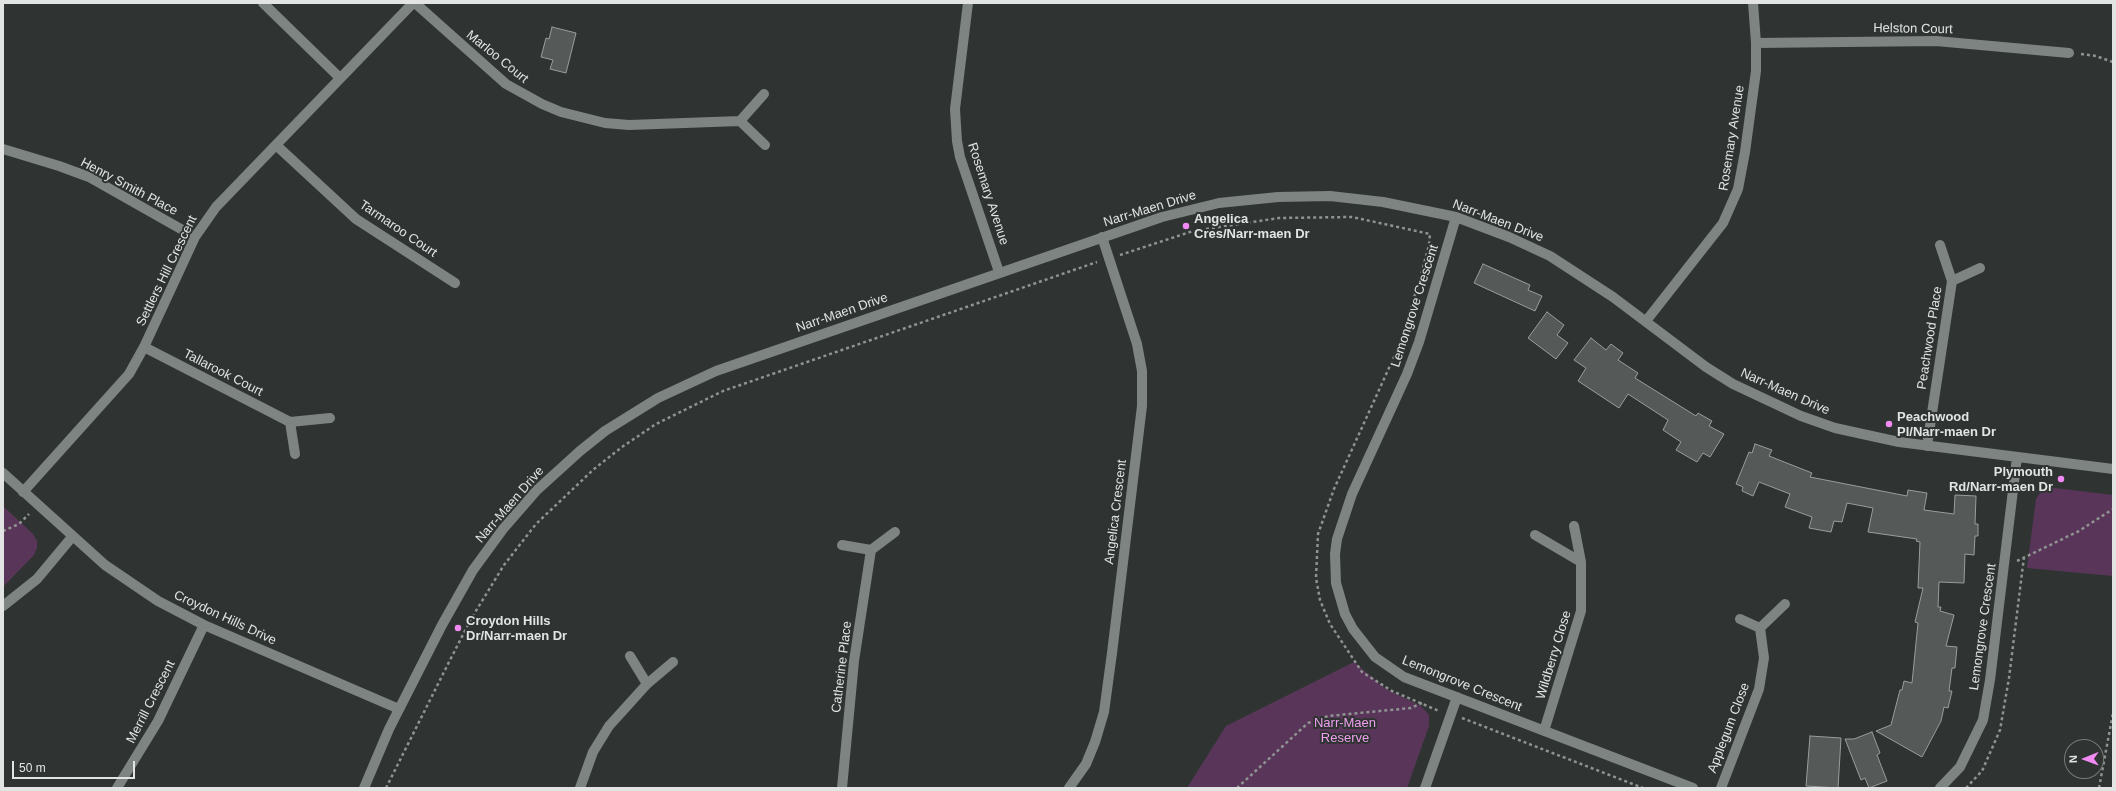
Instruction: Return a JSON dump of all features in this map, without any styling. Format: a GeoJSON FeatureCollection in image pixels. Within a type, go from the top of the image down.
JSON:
{"type":"FeatureCollection","features":[{"type":"Feature","properties":{"kind":"street"},"geometry":{"type":"LineString","coordinates":[[263,3],[340,78]]}},
{"type":"Feature","properties":{"kind":"street","name":"Settlers Hill Crescent"},"geometry":{"type":"LineString","coordinates":[[23,492],[129,374],[144,347],[195,237],[216,207],[414,3]]}},
{"type":"Feature","properties":{"kind":"street","name":"Marloo Court"},"geometry":{"type":"LineString","coordinates":[[414,3],[506,84],[542,104],[561,112],[605,123],[629,125],[740,121]]}},
{"type":"Feature","properties":{"kind":"street","name":"Rosemary Avenue"},"geometry":{"type":"LineString","coordinates":[[968,3],[956,91],[955,109],[957,141],[960,157],[999,272]]}},
{"type":"Feature","properties":{"kind":"street","name":"Rosemary Avenue"},"geometry":{"type":"LineString","coordinates":[[1646,322],[1723,223],[1734,200],[1746,152],[1756,71],[1756,43],[1753,3]]}},
{"type":"Feature","properties":{"kind":"street","name":"Helston Court"},"geometry":{"type":"LineString","coordinates":[[1756,43],[1936,41],[2069,53]]}},
{"type":"Feature","properties":{"kind":"street"},"geometry":{"type":"LineString","coordinates":[[764,94],[740,121],[765,145]]}},
{"type":"Feature","properties":{"kind":"street","name":"Tarmaroo Court"},"geometry":{"type":"LineString","coordinates":[[276,145],[356,219],[455,283]]}},
{"type":"Feature","properties":{"kind":"street","name":"Henry Smith Place"},"geometry":{"type":"LineString","coordinates":[[3,150],[59,166],[88,177],[195,237]]}},
{"type":"Feature","properties":{"kind":"street","name":"Narr-Maen Drive"},"geometry":{"type":"LineString","coordinates":[[364,788],[378,752],[399,709],[442,625],[473,570],[488,549],[538,490],[580,451],[605,432],[658,398],[716,371],[1102,236],[1184,210],[1219,203],[1278,197],[1330,196],[1383,202],[1456,217],[1509,237],[1550,256],[1613,297],[1706,367],[1733,384],[1794,413],[1835,428],[1868,436],[1927,446],[2113,469]]}},
{"type":"Feature","properties":{"kind":"street","name":"Lemongrove Crescent"},"geometry":{"type":"LineString","coordinates":[[1456,217],[1415,355],[1352,494],[1337,539],[1335,568],[1336,583],[1345,614],[1353,630],[1371,653],[1389,668],[1404,677],[1693,788]]}},
{"type":"Feature","properties":{"kind":"street","name":"Angelica Crescent"},"geometry":{"type":"LineString","coordinates":[[1069,788],[1086,764],[1095,742],[1104,712],[1142,406],[1142,371],[1137,344],[1102,236]]}},
{"type":"Feature","properties":{"kind":"street","name":"Peachwood Place"},"geometry":{"type":"LineString","coordinates":[[1927,446],[1952,281],[1940,245]]}},
{"type":"Feature","properties":{"kind":"street","name":"Peachwood Place"},"geometry":{"type":"LineString","coordinates":[[1952,281],[1980,268]]}},
{"type":"Feature","properties":{"kind":"street","name":"Tallarook Court"},"geometry":{"type":"LineString","coordinates":[[144,347],[290,422]]}},
{"type":"Feature","properties":{"kind":"street"},"geometry":{"type":"LineString","coordinates":[[295,454],[290,422],[330,418]]}},
{"type":"Feature","properties":{"kind":"street","name":"Lemongrove Crescent"},"geometry":{"type":"LineString","coordinates":[[1940,788],[1960,767],[1983,720],[2005,567],[2017,457]]}},
{"type":"Feature","properties":{"kind":"street","name":"Croydon Hills Drive"},"geometry":{"type":"LineString","coordinates":[[3,474],[72,536],[135,586],[204,625],[399,709]]}},
{"type":"Feature","properties":{"kind":"street","name":"Wildberry Close"},"geometry":{"type":"LineString","coordinates":[[1544,731],[1581,611],[1581,562],[1574,526]]}},
{"type":"Feature","properties":{"kind":"street"},"geometry":{"type":"LineString","coordinates":[[842,546],[871,550],[895,532]]}},
{"type":"Feature","properties":{"kind":"street"},"geometry":{"type":"LineString","coordinates":[[1535,535],[1581,562]]}},
{"type":"Feature","properties":{"kind":"street"},"geometry":{"type":"LineString","coordinates":[[3,606],[37,579],[72,536]]}},
{"type":"Feature","properties":{"kind":"street","name":"Catherine Place"},"geometry":{"type":"LineString","coordinates":[[842,788],[854,661],[871,550]]}},
{"type":"Feature","properties":{"kind":"street"},"geometry":{"type":"LineString","coordinates":[[1740,619],[1760,628],[1785,604]]}},
{"type":"Feature","properties":{"kind":"street","name":"Merrill Crescent"},"geometry":{"type":"LineString","coordinates":[[117,788],[158,722],[204,625]]}},
{"type":"Feature","properties":{"kind":"street","name":"Applegum Close"},"geometry":{"type":"LineString","coordinates":[[1721,788],[1760,689],[1764,658],[1760,628]]}},
{"type":"Feature","properties":{"kind":"street"},"geometry":{"type":"LineString","coordinates":[[630,656],[647,684]]}},
{"type":"Feature","properties":{"kind":"street"},"geometry":{"type":"LineString","coordinates":[[580,788],[586,767],[608,726],[647,684],[673,662]]}},
{"type":"Feature","properties":{"kind":"street"},"geometry":{"type":"LineString","coordinates":[[1425,788],[1457,698]]}},
{"type":"Feature","properties":{"kind":"path"},"geometry":{"type":"LineString","coordinates":[[2069,53],[2096,56],[2113,62]]}},
{"type":"Feature","properties":{"kind":"path"},"geometry":{"type":"LineString","coordinates":[[386,788],[451,657],[504,565],[536,524],[594,469],[622,447],[656,424],[723,391],[1109,258],[1193,231],[1279,218],[1352,217],[1430,234],[1429,245],[1421,275],[1398,346],[1334,489],[1318,534],[1316,550],[1316,578],[1320,600],[1330,624],[1342,645],[1362,672],[1392,691],[1643,788]]}},
{"type":"Feature","properties":{"kind":"path"},"geometry":{"type":"LineString","coordinates":[[3,531],[19,524],[28,516],[35,503]]}},
{"type":"Feature","properties":{"kind":"path"},"geometry":{"type":"LineString","coordinates":[[2005,567],[2079,531],[2113,509]]}},
{"type":"Feature","properties":{"kind":"path"},"geometry":{"type":"LineString","coordinates":[[1966,788],[1982,771],[2000,730],[2009,678],[2024,558]]}},
{"type":"Feature","properties":{"kind":"path"},"geometry":{"type":"LineString","coordinates":[[1237,788],[1308,723],[1328,716],[1411,708],[1423,703]]}},
{"type":"Feature","properties":{"kind":"path"},"geometry":{"type":"LineString","coordinates":[[2099,788],[2113,713]]}},
{"type":"Feature","properties":{"kind":"green space"},"geometry":{"type":"Polygon","coordinates":[[[2047,487],[2113,495],[2113,576],[2027,568],[2036,499],[2042,490],[2047,487]]]}},
{"type":"Feature","properties":{"kind":"green space"},"geometry":{"type":"Polygon","coordinates":[[[3,506],[33,534],[37,541],[37,548],[34,555],[3,587],[3,506]]]}},
{"type":"Feature","properties":{"kind":"green space","name":"Narr-Maen Reserve"},"geometry":{"type":"Polygon","coordinates":[[[1354,662],[1386,689],[1421,706],[1429,715],[1429,726],[1407,788],[1187,788],[1226,726],[1354,662]]]}},
{"type":"Feature","properties":{"kind":"building"},"geometry":{"type":"Polygon","coordinates":[[[552,27],[576,33],[566,73],[550,69],[553,60],[541,57],[546,38],[549,39],[552,27]]]}},
{"type":"Feature","properties":{"kind":"building"},"geometry":{"type":"Polygon","coordinates":[[[1483,264],[1530,285],[1528,290],[1542,296],[1535,311],[1474,283],[1483,264]]]}},
{"type":"Feature","properties":{"kind":"building"},"geometry":{"type":"Polygon","coordinates":[[[1547,312],[1564,325],[1557,335],[1568,343],[1556,359],[1528,338],[1547,312]]]}},
{"type":"Feature","properties":{"kind":"building"},"geometry":{"type":"Polygon","coordinates":[[[1591,338],[1606,350],[1611,344],[1623,353],[1618,360],[1638,373],[1635,378],[1696,416],[1698,413],[1712,421],[1709,426],[1724,434],[1710,457],[1703,453],[1697,462],[1676,450],[1681,442],[1663,430],[1668,420],[1628,394],[1619,408],[1578,381],[1586,368],[1574,360],[1591,338]]]}},
{"type":"Feature","properties":{"kind":"building"},"geometry":{"type":"Polygon","coordinates":[[[1755,444],[1772,450],[1769,456],[1812,473],[1810,477],[1907,496],[1908,490],[1927,493],[1924,510],[1954,514],[1955,495],[1976,496],[1975,524],[1978,524],[1978,536],[1975,536],[1974,555],[1965,554],[1964,583],[1939,582],[1938,607],[1941,607],[1940,611],[1954,615],[1946,646],[1957,647],[1955,668],[1952,668],[1949,691],[1952,691],[1948,708],[1944,707],[1941,721],[1922,757],[1876,731],[1891,725],[1900,690],[1902,690],[1904,681],[1912,683],[1918,623],[1915,622],[1923,588],[1918,588],[1920,542],[1916,541],[1917,539],[1868,532],[1873,508],[1847,503],[1842,522],[1834,521],[1831,532],[1809,528],[1812,517],[1785,507],[1790,494],[1759,482],[1753,496],[1742,491],[1743,487],[1736,484],[1749,452],[1752,453],[1755,444]]]}},
{"type":"Feature","properties":{"kind":"building"},"geometry":{"type":"Polygon","coordinates":[[[1872,732],[1880,753],[1877,755],[1887,781],[1869,788],[1865,778],[1861,780],[1845,739],[1854,739],[1872,732]]]}},
{"type":"Feature","properties":{"kind":"building"},"geometry":{"type":"Polygon","coordinates":[[[1810,736],[1841,738],[1838,788],[1806,786],[1810,736]]]}},
{"type":"Feature","properties":{"kind":"place","name":"Angelica Cres/Narr-maen Dr"},"geometry":{"type":"Point","coordinates":[1186,226]}},
{"type":"Feature","properties":{"kind":"place","name":"Peachwood Pl/Narr-maen Dr"},"geometry":{"type":"Point","coordinates":[1889,424]}},
{"type":"Feature","properties":{"kind":"place","name":"Plymouth Rd/Narr-maen Dr"},"geometry":{"type":"Point","coordinates":[2061,479]}},
{"type":"Feature","properties":{"kind":"place","name":"Croydon Hills Dr/Narr-maen Dr"},"geometry":{"type":"Point","coordinates":[458,628]}}]}
